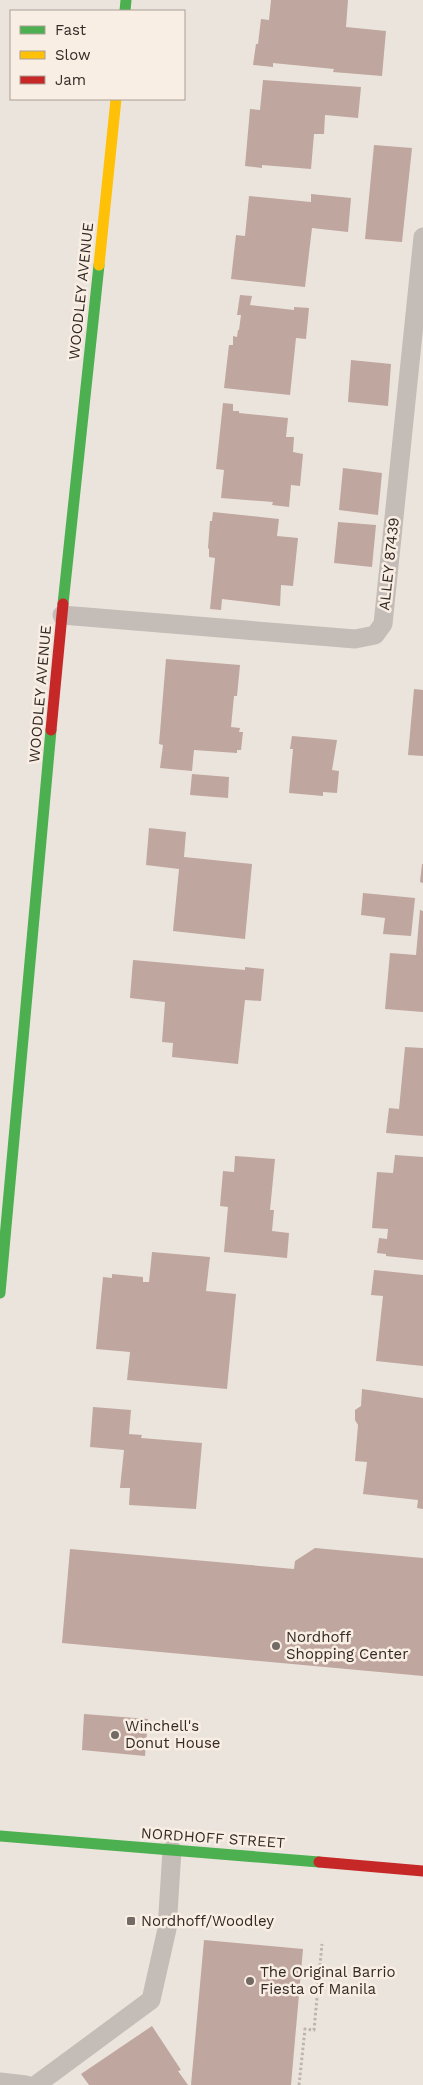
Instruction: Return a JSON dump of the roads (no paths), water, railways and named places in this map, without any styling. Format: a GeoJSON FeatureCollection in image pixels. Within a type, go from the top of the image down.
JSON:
{"type":"FeatureCollection","features":[{"type":"Feature","properties":{"kind":"main road","name":"WOODLEY AVENUE"},"geometry":{"type":"LineString","coordinates":[[0,1293],[62,615],[116,100]]}},
{"type":"Feature","properties":{"kind":"main road","name":"NORDHOFF STREET"},"geometry":{"type":"LineString","coordinates":[[0,1836],[423,1871]]}},
{"type":"Feature","properties":{"kind":"lane","name":"ALLEY 87439"},"geometry":{"type":"LineString","coordinates":[[62,615],[355,639],[374,635],[383,624],[423,237]]}},
{"type":"Feature","properties":{"kind":"lane"},"geometry":{"type":"LineString","coordinates":[[36,2085],[151,2000],[166,1930],[172,1850]]}},
{"type":"Feature","properties":{"kind":"lane"},"geometry":{"type":"LineString","coordinates":[[0,2082],[26,2085]]}},
{"type":"Feature","properties":{"kind":"place","name":"Nordhoff Shopping Center"},"geometry":{"type":"Point","coordinates":[276,1646]}},
{"type":"Feature","properties":{"kind":"place","name":"Winchell's Donut House"},"geometry":{"type":"Point","coordinates":[115,1735]}},
{"type":"Feature","properties":{"kind":"place","name":"Nordhoff/Woodley"},"geometry":{"type":"Point","coordinates":[131,1921]}},
{"type":"Feature","properties":{"kind":"place","name":"The Original Barrio Fiesta of Manila"},"geometry":{"type":"Point","coordinates":[250,1981]}}]}
